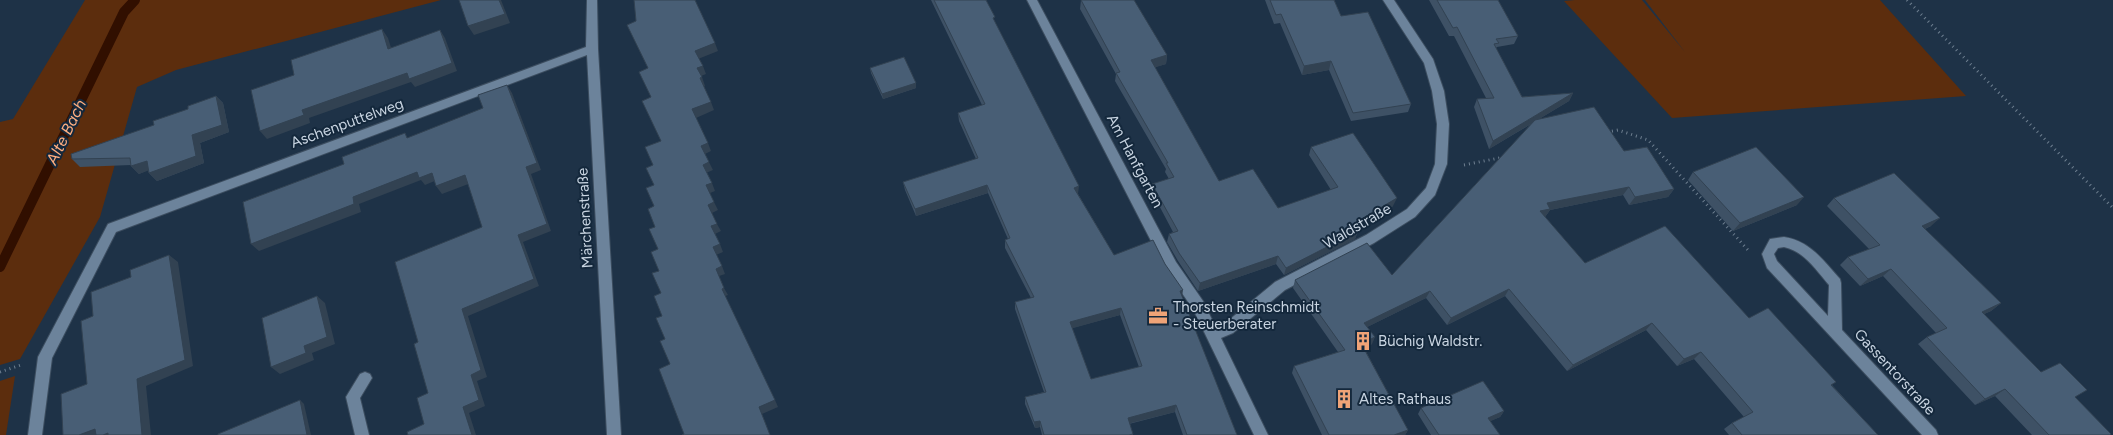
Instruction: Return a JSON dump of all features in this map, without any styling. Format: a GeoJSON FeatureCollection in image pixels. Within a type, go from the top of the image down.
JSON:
{"type":"FeatureCollection","features":[{"type":"Feature","properties":{"kind":"street","name":"Märchenstraße"},"geometry":{"type":"LineString","coordinates":[[592,0],[592,49],[614,435]]}},
{"type":"Feature","properties":{"kind":"street","name":"Am Hanfgarten"},"geometry":{"type":"LineString","coordinates":[[1032,0],[1171,266],[1198,305],[1213,335]]}},
{"type":"Feature","properties":{"kind":"street","name":"Waldstraße"},"geometry":{"type":"LineString","coordinates":[[1213,335],[1228,329],[1280,286],[1370,239],[1411,213],[1431,191],[1440,164],[1443,124],[1438,91],[1429,62],[1388,0]]}},
{"type":"Feature","properties":{"kind":"street","name":"Aschenputtelweg"},"geometry":{"type":"LineString","coordinates":[[35,435],[46,357],[112,228],[592,49]]}},
{"type":"Feature","properties":{"kind":"street","name":"Gassentorstraße"},"geometry":{"type":"LineString","coordinates":[[1835,330],[1835,283],[1803,248],[1795,243],[1784,241],[1774,243],[1768,254],[1772,264],[1931,435]]}},
{"type":"Feature","properties":{"kind":"street"},"geometry":{"type":"LineString","coordinates":[[1213,335],[1260,435]]}},
{"type":"Feature","properties":{"kind":"street"},"geometry":{"type":"LineString","coordinates":[[362,435],[353,397],[366,378]]}},
{"type":"Feature","properties":{"kind":"path"},"geometry":{"type":"LineString","coordinates":[[1907,0],[2113,208]]}},
{"type":"Feature","properties":{"kind":"path"},"geometry":{"type":"LineString","coordinates":[[1599,134],[1618,130],[1648,140],[1744,248],[1772,264]]}},
{"type":"Feature","properties":{"kind":"path"},"geometry":{"type":"LineString","coordinates":[[1440,164],[1466,166],[1504,156]]}},
{"type":"Feature","properties":{"kind":"shaded area"},"geometry":{"type":"Polygon","coordinates":[[[85,0],[441,0],[176,70],[137,87],[100,217],[20,359],[0,365],[0,122],[13,119],[85,0]]]}},
{"type":"Feature","properties":{"kind":"shaded area"},"geometry":{"type":"Polygon","coordinates":[[[1642,0],[1685,52],[1645,0],[1880,0],[1966,96],[1672,118],[1564,1],[1642,0]]]}},
{"type":"Feature","properties":{"kind":"shaded area"},"geometry":{"type":"Polygon","coordinates":[[[15,376],[6,435],[0,435],[0,381],[15,376]]]}},
{"type":"Feature","properties":{"kind":"building"},"geometry":{"type":"Polygon","coordinates":[[[459,0],[499,0],[505,14],[468,26],[459,0]]]}},
{"type":"Feature","properties":{"kind":"building"},"geometry":{"type":"Polygon","coordinates":[[[634,0],[695,0],[715,43],[695,51],[703,66],[697,68],[702,77],[700,78],[711,102],[692,109],[708,143],[701,146],[709,162],[703,165],[712,183],[706,185],[714,202],[708,205],[717,224],[711,226],[720,244],[713,247],[722,266],[716,269],[724,288],[722,289],[775,400],[759,407],[770,435],[682,435],[684,434],[659,369],[670,364],[660,341],[665,339],[656,318],[662,316],[654,296],[661,293],[652,273],[659,271],[651,252],[658,249],[649,229],[655,227],[648,209],[654,206],[646,188],[654,185],[646,168],[653,165],[645,147],[661,141],[642,101],[651,97],[639,72],[648,68],[627,25],[636,21],[634,0]]]}},
{"type":"Feature","properties":{"kind":"building"},"geometry":{"type":"Polygon","coordinates":[[[934,0],[986,0],[995,17],[993,18],[1079,186],[1074,188],[1114,255],[1153,240],[1165,264],[1183,290],[1180,291],[1237,435],[1187,435],[1176,405],[1128,418],[1133,434],[1129,435],[1044,435],[1040,421],[1034,422],[1025,397],[1046,392],[1015,302],[1034,297],[1005,240],[1010,238],[987,185],[915,209],[903,182],[978,158],[958,113],[985,104],[934,0]],[[1121,308],[1070,322],[1091,379],[1142,366],[1121,308]]]}},
{"type":"Feature","properties":{"kind":"building"},"geometry":{"type":"Polygon","coordinates":[[[1081,0],[1134,0],[1167,55],[1151,60],[1219,181],[1253,169],[1278,208],[1338,187],[1311,147],[1353,133],[1397,198],[1353,224],[1358,231],[1286,268],[1278,256],[1200,283],[1179,253],[1169,234],[1178,231],[1152,184],[1174,177],[1166,163],[1168,163],[1116,73],[1120,72],[1081,0]]]}},
{"type":"Feature","properties":{"kind":"building"},"geometry":{"type":"Polygon","coordinates":[[[1270,0],[1334,0],[1341,16],[1368,12],[1411,104],[1353,113],[1331,61],[1304,66],[1281,14],[1276,15],[1270,0]]]}},
{"type":"Feature","properties":{"kind":"building"},"geometry":{"type":"Polygon","coordinates":[[[1437,0],[1498,0],[1518,36],[1496,39],[1499,43],[1494,44],[1522,97],[1573,93],[1493,141],[1477,99],[1494,98],[1457,27],[1453,28],[1437,0]]]}},
{"type":"Feature","properties":{"kind":"building"},"geometry":{"type":"Polygon","coordinates":[[[382,29],[388,49],[440,30],[452,63],[409,79],[407,73],[302,110],[304,115],[260,131],[251,90],[294,75],[291,60],[382,29]]]}},
{"type":"Feature","properties":{"kind":"building"},"geometry":{"type":"Polygon","coordinates":[[[904,57],[916,83],[882,94],[870,68],[904,57]]]}},
{"type":"Feature","properties":{"kind":"building"},"geometry":{"type":"Polygon","coordinates":[[[507,85],[537,163],[526,167],[547,224],[518,235],[534,279],[462,309],[481,370],[471,375],[479,400],[463,407],[472,435],[408,435],[407,432],[424,424],[417,398],[428,393],[414,344],[418,342],[395,262],[482,227],[465,175],[436,186],[432,173],[419,178],[417,172],[353,197],[354,204],[251,244],[243,202],[344,164],[342,157],[405,133],[407,138],[483,108],[478,95],[507,85]]]}},
{"type":"Feature","properties":{"kind":"building"},"geometry":{"type":"Polygon","coordinates":[[[216,96],[222,125],[192,135],[196,156],[149,173],[147,161],[131,166],[130,158],[72,159],[71,154],[154,125],[153,121],[188,109],[188,106],[216,96]]]}},
{"type":"Feature","properties":{"kind":"building"},"geometry":{"type":"Polygon","coordinates":[[[1594,107],[1624,151],[1647,147],[1674,189],[1635,197],[1629,187],[1547,203],[1550,209],[1540,211],[1585,263],[1665,226],[1749,318],[1768,308],[1836,382],[1831,385],[1878,435],[1742,435],[1732,423],[1753,412],[1701,352],[1684,359],[1652,323],[1573,365],[1509,289],[1451,318],[1430,291],[1364,323],[1375,337],[1355,347],[1362,345],[1408,430],[1394,435],[1329,435],[1294,366],[1345,350],[1295,280],[1367,243],[1392,275],[1535,120],[1594,107]]]}},
{"type":"Feature","properties":{"kind":"building"},"geometry":{"type":"Polygon","coordinates":[[[1756,147],[1804,197],[1740,223],[1693,172],[1756,147]]]}},
{"type":"Feature","properties":{"kind":"building"},"geometry":{"type":"Polygon","coordinates":[[[1894,173],[1940,218],[1922,226],[2001,303],[1982,312],[2041,372],[2060,363],[2087,390],[2075,397],[2110,435],[2049,435],[2005,389],[1985,399],[1927,337],[1947,328],[1891,269],[1868,279],[1848,257],[1880,245],[1834,198],[1894,173]]]}},
{"type":"Feature","properties":{"kind":"building"},"geometry":{"type":"Polygon","coordinates":[[[169,255],[185,360],[137,379],[142,435],[108,435],[108,433],[96,435],[95,429],[79,435],[63,435],[61,394],[87,384],[81,321],[93,316],[91,292],[131,277],[130,270],[169,255]]]}},
{"type":"Feature","properties":{"kind":"building"},"geometry":{"type":"Polygon","coordinates":[[[317,296],[327,337],[304,346],[306,353],[271,367],[262,318],[317,296]]]}},
{"type":"Feature","properties":{"kind":"building"},"geometry":{"type":"Polygon","coordinates":[[[1483,381],[1504,411],[1488,418],[1500,435],[1439,435],[1421,408],[1483,381]]]}},
{"type":"Feature","properties":{"kind":"building"},"geometry":{"type":"Polygon","coordinates":[[[300,400],[307,435],[218,435],[218,434],[300,400]]]}},
{"type":"Feature","properties":{"kind":"waterway","name":"Alte Bach"},"geometry":{"type":"LineString","coordinates":[[0,267],[124,12],[135,0]]}},
{"type":"Feature","properties":{"kind":"place","name":"Thorsten Reinschmidt - Steuerberater"},"geometry":{"type":"Point","coordinates":[1158,316]}},
{"type":"Feature","properties":{"kind":"place","name":"Büchig Waldstr."},"geometry":{"type":"Point","coordinates":[1363,341]}},
{"type":"Feature","properties":{"kind":"place","name":"Altes Rathaus"},"geometry":{"type":"Point","coordinates":[1344,399]}}]}
